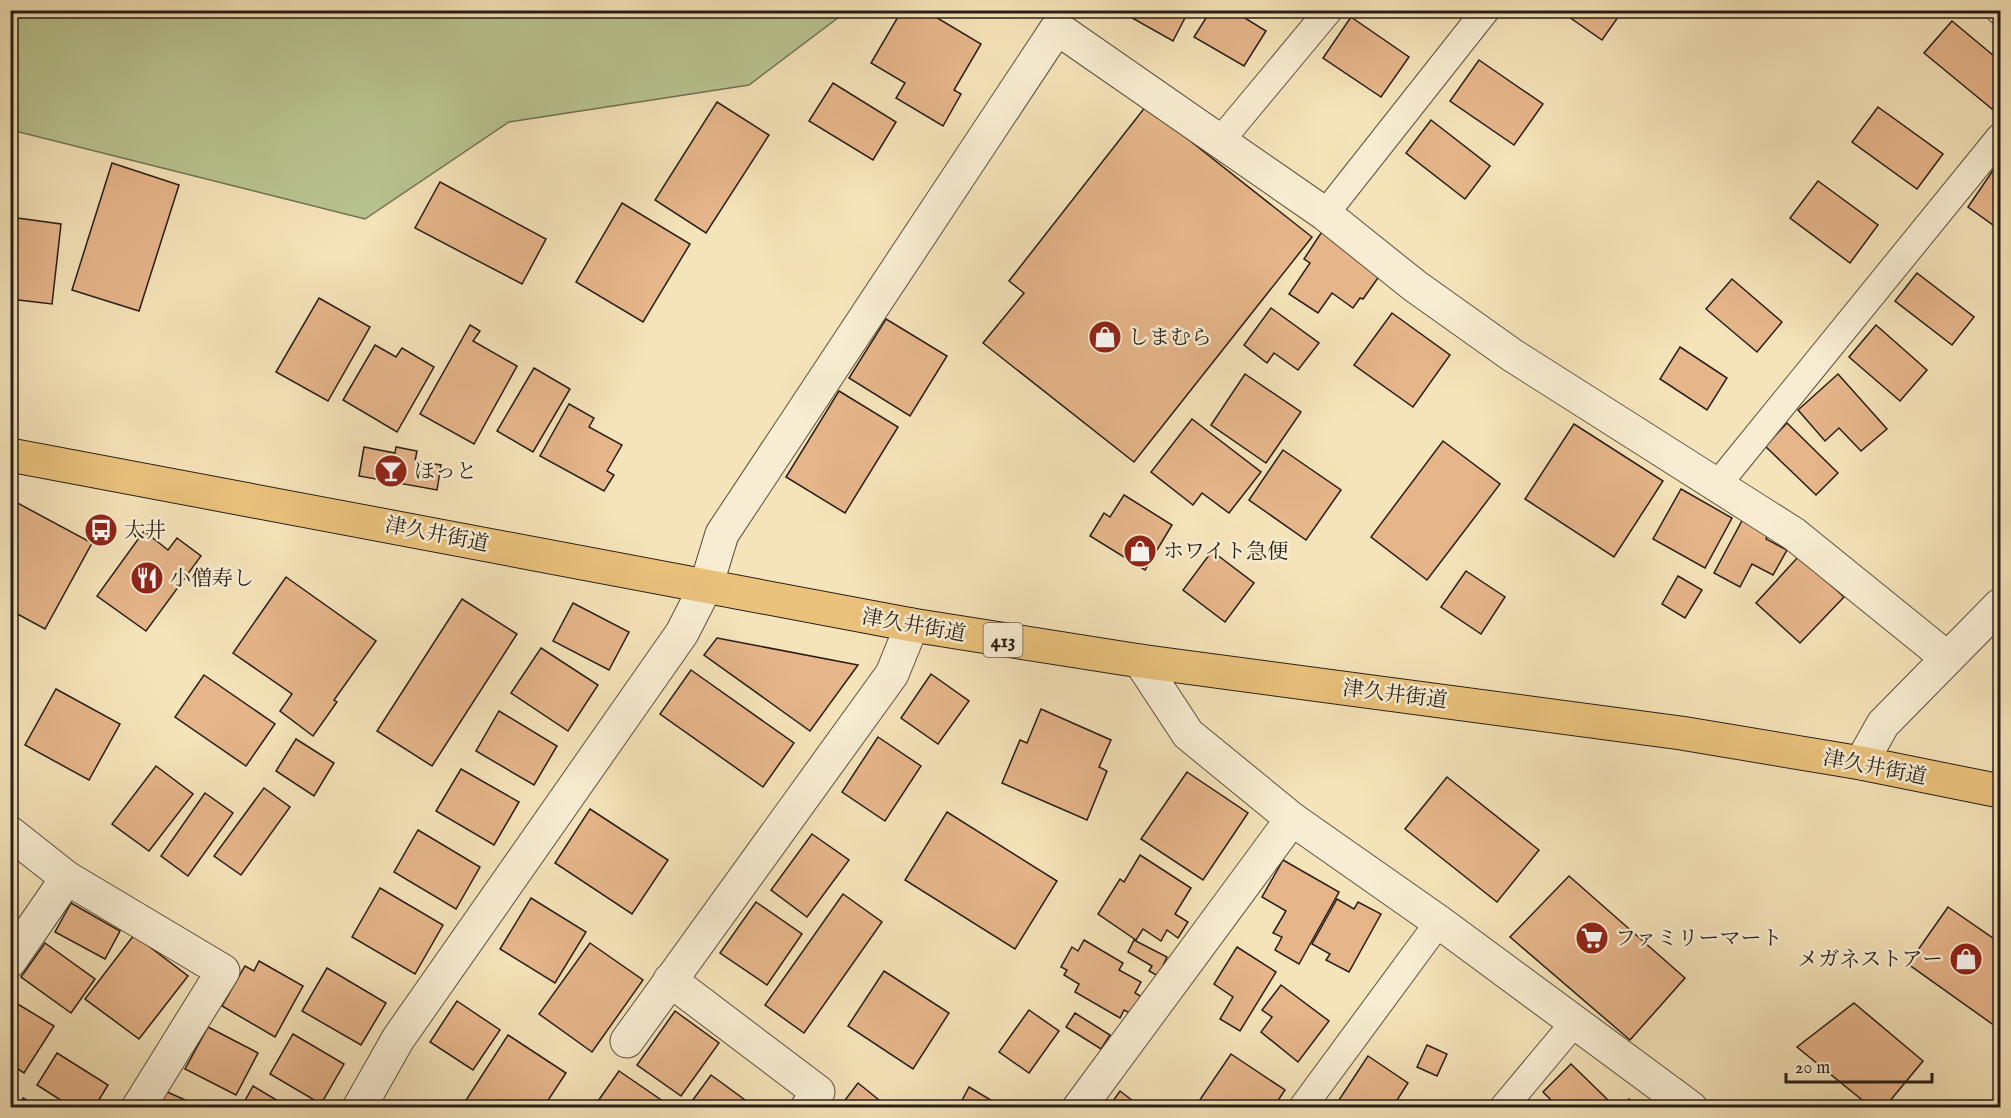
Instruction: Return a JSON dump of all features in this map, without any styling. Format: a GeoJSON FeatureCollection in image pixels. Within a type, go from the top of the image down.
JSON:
{"type":"FeatureCollection","features":[{"type":"Feature","properties":{"kind":"highway","name":"津久井街道"},"geometry":{"type":"LineString","coordinates":[[10,455],[912,625],[1140,661],[1682,733],[1861,763],[2001,791]]}},
{"type":"Feature","properties":{"kind":"street"},"geometry":{"type":"LineString","coordinates":[[359,1107],[398,1039],[681,633],[706,586],[722,534],[1057,28],[1325,214],[1416,286],[1512,355],[1794,534],[1946,657]]}},
{"type":"Feature","properties":{"kind":"street"},"geometry":{"type":"LineString","coordinates":[[1861,763],[1883,724],[1946,657],[2001,605]]}},
{"type":"Feature","properties":{"kind":"street"},"geometry":{"type":"LineString","coordinates":[[627,1041],[892,674],[912,625]]}},
{"type":"Feature","properties":{"kind":"street"},"geometry":{"type":"LineString","coordinates":[[1140,661],[1188,734],[1292,819],[1439,921],[1690,1107]]}},
{"type":"Feature","properties":{"kind":"street"},"geometry":{"type":"LineString","coordinates":[[1079,1107],[1292,819]]}},
{"type":"Feature","properties":{"kind":"street"},"geometry":{"type":"LineString","coordinates":[[10,833],[67,878],[223,971],[138,1107]]}},
{"type":"Feature","properties":{"kind":"street"},"geometry":{"type":"LineString","coordinates":[[10,961],[67,878]]}},
{"type":"Feature","properties":{"kind":"street"},"geometry":{"type":"LineString","coordinates":[[670,980],[818,1092],[807,1107]]}},
{"type":"Feature","properties":{"kind":"lane"},"geometry":{"type":"LineString","coordinates":[[1221,140],[1329,10]]}},
{"type":"Feature","properties":{"kind":"lane"},"geometry":{"type":"LineString","coordinates":[[1325,214],[1486,10]]}},
{"type":"Feature","properties":{"kind":"lane"},"geometry":{"type":"LineString","coordinates":[[1718,484],[2001,137]]}},
{"type":"Feature","properties":{"kind":"lane"},"geometry":{"type":"LineString","coordinates":[[1302,1107],[1439,921]]}},
{"type":"Feature","properties":{"kind":"lane"},"geometry":{"type":"LineString","coordinates":[[1503,1107],[1574,1023]]}},
{"type":"Feature","properties":{"kind":"green space"},"geometry":{"type":"Polygon","coordinates":[[[10,11],[847,11],[749,85],[509,122],[365,219],[11,130],[10,11]]]}},
{"type":"Feature","properties":{"kind":"building"},"geometry":{"type":"Polygon","coordinates":[[[902,10],[924,10],[981,44],[954,90],[961,94],[943,126],[896,98],[905,83],[871,63],[902,10]]]}},
{"type":"Feature","properties":{"kind":"building"},"geometry":{"type":"Polygon","coordinates":[[[1118,10],[1189,10],[1173,41],[1118,10]]]}},
{"type":"Feature","properties":{"kind":"building"},"geometry":{"type":"Polygon","coordinates":[[[1211,10],[1232,10],[1266,31],[1244,66],[1194,37],[1211,10]]]}},
{"type":"Feature","properties":{"kind":"building"},"geometry":{"type":"Polygon","coordinates":[[[1559,10],[1623,10],[1602,40],[1559,10]]]}},
{"type":"Feature","properties":{"kind":"building"},"geometry":{"type":"Polygon","coordinates":[[[1351,17],[1409,57],[1381,97],[1323,58],[1351,17]]]}},
{"type":"Feature","properties":{"kind":"building"},"geometry":{"type":"Polygon","coordinates":[[[1952,21],[2000,61],[2000,98],[1992,109],[1924,53],[1952,21]]]}},
{"type":"Feature","properties":{"kind":"building"},"geometry":{"type":"Polygon","coordinates":[[[1479,60],[1543,104],[1514,145],[1450,101],[1479,60]]]}},
{"type":"Feature","properties":{"kind":"building"},"geometry":{"type":"Polygon","coordinates":[[[833,83],[896,122],[873,160],[809,121],[833,83]]]}},
{"type":"Feature","properties":{"kind":"building"},"geometry":{"type":"Polygon","coordinates":[[[717,102],[769,135],[706,233],[655,200],[717,102]]]}},
{"type":"Feature","properties":{"kind":"building"},"geometry":{"type":"Polygon","coordinates":[[[1146,106],[1312,237],[1134,462],[983,343],[1024,293],[1009,281],[1146,106]]]}},
{"type":"Feature","properties":{"kind":"building"},"geometry":{"type":"Polygon","coordinates":[[[1878,107],[1943,154],[1917,189],[1852,142],[1878,107]]]}},
{"type":"Feature","properties":{"kind":"building"},"geometry":{"type":"Polygon","coordinates":[[[1431,120],[1490,166],[1465,199],[1406,153],[1431,120]]]}},
{"type":"Feature","properties":{"kind":"building"},"geometry":{"type":"Polygon","coordinates":[[[2000,160],[2000,230],[1968,207],[2000,160]]]}},
{"type":"Feature","properties":{"kind":"building"},"geometry":{"type":"Polygon","coordinates":[[[112,163],[179,185],[139,311],[72,290],[112,163]]]}},
{"type":"Feature","properties":{"kind":"building"},"geometry":{"type":"Polygon","coordinates":[[[1818,181],[1878,225],[1850,263],[1790,218],[1818,181]]]}},
{"type":"Feature","properties":{"kind":"building"},"geometry":{"type":"Polygon","coordinates":[[[440,182],[546,239],[522,284],[415,228],[440,182]]]}},
{"type":"Feature","properties":{"kind":"building"},"geometry":{"type":"Polygon","coordinates":[[[622,203],[690,244],[643,322],[576,282],[622,203]]]}},
{"type":"Feature","properties":{"kind":"building"},"geometry":{"type":"Polygon","coordinates":[[[10,217],[61,224],[52,304],[10,299],[10,217]]]}},
{"type":"Feature","properties":{"kind":"building"},"geometry":{"type":"Polygon","coordinates":[[[1325,227],[1385,268],[1363,299],[1360,298],[1353,308],[1332,293],[1318,313],[1289,294],[1310,263],[1304,259],[1325,227]]]}},
{"type":"Feature","properties":{"kind":"building"},"geometry":{"type":"Polygon","coordinates":[[[1917,273],[1974,317],[1952,345],[1895,301],[1917,273]]]}},
{"type":"Feature","properties":{"kind":"building"},"geometry":{"type":"Polygon","coordinates":[[[1732,279],[1782,322],[1757,352],[1706,309],[1732,279]]]}},
{"type":"Feature","properties":{"kind":"building"},"geometry":{"type":"Polygon","coordinates":[[[319,298],[370,327],[328,401],[276,372],[319,298]]]}},
{"type":"Feature","properties":{"kind":"building"},"geometry":{"type":"Polygon","coordinates":[[[1271,308],[1319,343],[1298,370],[1274,353],[1267,363],[1244,345],[1271,308]]]}},
{"type":"Feature","properties":{"kind":"building"},"geometry":{"type":"Polygon","coordinates":[[[1392,313],[1450,355],[1413,407],[1354,365],[1392,313]]]}},
{"type":"Feature","properties":{"kind":"building"},"geometry":{"type":"Polygon","coordinates":[[[886,319],[947,356],[910,416],[849,378],[886,319]]]}},
{"type":"Feature","properties":{"kind":"building"},"geometry":{"type":"Polygon","coordinates":[[[470,325],[480,331],[473,341],[517,366],[474,444],[420,414],[470,325]]]}},
{"type":"Feature","properties":{"kind":"building"},"geometry":{"type":"Polygon","coordinates":[[[1876,325],[1927,370],[1900,401],[1849,357],[1876,325]]]}},
{"type":"Feature","properties":{"kind":"building"},"geometry":{"type":"Polygon","coordinates":[[[375,345],[396,357],[402,348],[434,367],[397,432],[343,400],[375,345]]]}},
{"type":"Feature","properties":{"kind":"building"},"geometry":{"type":"Polygon","coordinates":[[[1680,347],[1727,378],[1707,410],[1660,379],[1680,347]]]}},
{"type":"Feature","properties":{"kind":"building"},"geometry":{"type":"Polygon","coordinates":[[[534,368],[570,389],[533,452],[497,431],[534,368]]]}},
{"type":"Feature","properties":{"kind":"building"},"geometry":{"type":"Polygon","coordinates":[[[1245,374],[1301,412],[1266,463],[1211,425],[1245,374]]]}},
{"type":"Feature","properties":{"kind":"building"},"geometry":{"type":"Polygon","coordinates":[[[1838,374],[1887,429],[1861,451],[1839,428],[1825,441],[1798,410],[1838,374]]]}},
{"type":"Feature","properties":{"kind":"building"},"geometry":{"type":"Polygon","coordinates":[[[839,391],[898,427],[845,513],[786,477],[839,391]]]}},
{"type":"Feature","properties":{"kind":"building"},"geometry":{"type":"Polygon","coordinates":[[[569,404],[594,418],[589,427],[622,445],[607,471],[614,475],[604,491],[540,456],[569,404]]]}},
{"type":"Feature","properties":{"kind":"building"},"geometry":{"type":"Polygon","coordinates":[[[1192,419],[1261,472],[1229,513],[1202,493],[1193,505],[1151,472],[1192,419]]]}},
{"type":"Feature","properties":{"kind":"building"},"geometry":{"type":"Polygon","coordinates":[[[1787,423],[1838,473],[1816,495],[1765,446],[1787,423]]]}},
{"type":"Feature","properties":{"kind":"building"},"geometry":{"type":"Polygon","coordinates":[[[1574,424],[1663,481],[1614,557],[1525,499],[1574,424]]]}},
{"type":"Feature","properties":{"kind":"building"},"geometry":{"type":"Polygon","coordinates":[[[1443,441],[1500,484],[1427,580],[1371,537],[1443,441]]]}},
{"type":"Feature","properties":{"kind":"building"},"geometry":{"type":"Polygon","coordinates":[[[364,447],[395,453],[396,447],[417,451],[415,461],[441,465],[437,490],[359,476],[364,447]]]}},
{"type":"Feature","properties":{"kind":"building"},"geometry":{"type":"Polygon","coordinates":[[[1283,450],[1341,490],[1306,540],[1249,500],[1283,450]]]}},
{"type":"Feature","properties":{"kind":"building"},"geometry":{"type":"Polygon","coordinates":[[[1681,489],[1732,518],[1705,568],[1653,539],[1681,489]]]}},
{"type":"Feature","properties":{"kind":"building"},"geometry":{"type":"Polygon","coordinates":[[[1124,495],[1172,525],[1145,570],[1090,536],[1104,513],[1110,517],[1124,495]]]}},
{"type":"Feature","properties":{"kind":"building"},"geometry":{"type":"Polygon","coordinates":[[[10,499],[92,543],[45,629],[10,610],[10,499]]]}},
{"type":"Feature","properties":{"kind":"building"},"geometry":{"type":"Polygon","coordinates":[[[1744,517],[1770,531],[1766,539],[1787,550],[1773,575],[1752,564],[1740,587],[1714,573],[1744,517]]]}},
{"type":"Feature","properties":{"kind":"building"},"geometry":{"type":"Polygon","coordinates":[[[144,531],[168,550],[177,538],[201,556],[146,631],[97,596],[144,531]]]}},
{"type":"Feature","properties":{"kind":"building"},"geometry":{"type":"Polygon","coordinates":[[[1212,551],[1254,583],[1225,622],[1183,590],[1212,551]]]}},
{"type":"Feature","properties":{"kind":"building"},"geometry":{"type":"Polygon","coordinates":[[[1799,556],[1844,597],[1800,643],[1756,603],[1799,556]]]}},
{"type":"Feature","properties":{"kind":"building"},"geometry":{"type":"Polygon","coordinates":[[[1466,571],[1505,597],[1481,634],[1441,607],[1466,571]]]}},
{"type":"Feature","properties":{"kind":"building"},"geometry":{"type":"Polygon","coordinates":[[[1678,576],[1702,590],[1685,618],[1662,604],[1678,576]]]}},
{"type":"Feature","properties":{"kind":"building"},"geometry":{"type":"Polygon","coordinates":[[[286,577],[376,641],[334,700],[337,702],[313,736],[280,711],[292,694],[233,653],[286,577]]]}},
{"type":"Feature","properties":{"kind":"building"},"geometry":{"type":"Polygon","coordinates":[[[462,599],[517,634],[432,766],[377,731],[462,599]]]}},
{"type":"Feature","properties":{"kind":"building"},"geometry":{"type":"Polygon","coordinates":[[[573,603],[629,632],[609,670],[553,641],[573,603]]]}},
{"type":"Feature","properties":{"kind":"building"},"geometry":{"type":"Polygon","coordinates":[[[717,638],[858,665],[810,731],[704,655],[717,638]]]}},
{"type":"Feature","properties":{"kind":"building"},"geometry":{"type":"Polygon","coordinates":[[[541,648],[598,685],[568,731],[511,693],[541,648]]]}},
{"type":"Feature","properties":{"kind":"building"},"geometry":{"type":"Polygon","coordinates":[[[691,670],[794,743],[763,787],[660,714],[691,670]]]}},
{"type":"Feature","properties":{"kind":"building"},"geometry":{"type":"Polygon","coordinates":[[[931,674],[969,701],[938,744],[901,718],[931,674]]]}},
{"type":"Feature","properties":{"kind":"building"},"geometry":{"type":"Polygon","coordinates":[[[204,675],[275,724],[246,766],[175,717],[204,675]]]}},
{"type":"Feature","properties":{"kind":"building"},"geometry":{"type":"Polygon","coordinates":[[[56,689],[120,724],[89,780],[25,745],[56,689]]]}},
{"type":"Feature","properties":{"kind":"building"},"geometry":{"type":"Polygon","coordinates":[[[1041,709],[1111,740],[1099,767],[1107,771],[1087,820],[1002,783],[1020,740],[1027,743],[1041,709]]]}},
{"type":"Feature","properties":{"kind":"building"},"geometry":{"type":"Polygon","coordinates":[[[499,711],[557,746],[534,785],[476,751],[499,711]]]}},
{"type":"Feature","properties":{"kind":"building"},"geometry":{"type":"Polygon","coordinates":[[[878,737],[921,766],[885,821],[842,792],[878,737]]]}},
{"type":"Feature","properties":{"kind":"building"},"geometry":{"type":"Polygon","coordinates":[[[296,739],[334,763],[314,796],[276,771],[296,739]]]}},
{"type":"Feature","properties":{"kind":"building"},"geometry":{"type":"Polygon","coordinates":[[[156,766],[193,794],[149,851],[112,824],[156,766]]]}},
{"type":"Feature","properties":{"kind":"building"},"geometry":{"type":"Polygon","coordinates":[[[461,769],[519,802],[494,845],[436,811],[461,769]]]}},
{"type":"Feature","properties":{"kind":"building"},"geometry":{"type":"Polygon","coordinates":[[[1187,772],[1248,813],[1203,880],[1141,839],[1187,772]]]}},
{"type":"Feature","properties":{"kind":"building"},"geometry":{"type":"Polygon","coordinates":[[[1447,777],[1539,850],[1497,902],[1405,829],[1447,777]]]}},
{"type":"Feature","properties":{"kind":"building"},"geometry":{"type":"Polygon","coordinates":[[[264,788],[290,807],[241,875],[214,856],[264,788]]]}},
{"type":"Feature","properties":{"kind":"building"},"geometry":{"type":"Polygon","coordinates":[[[205,793],[233,813],[188,876],[161,856],[205,793]]]}},
{"type":"Feature","properties":{"kind":"building"},"geometry":{"type":"Polygon","coordinates":[[[590,809],[668,860],[632,914],[555,863],[590,809]]]}},
{"type":"Feature","properties":{"kind":"building"},"geometry":{"type":"Polygon","coordinates":[[[947,812],[1057,881],[1015,949],[905,880],[947,812]]]}},
{"type":"Feature","properties":{"kind":"building"},"geometry":{"type":"Polygon","coordinates":[[[418,830],[480,867],[456,909],[394,872],[418,830]]]}},
{"type":"Feature","properties":{"kind":"building"},"geometry":{"type":"Polygon","coordinates":[[[812,834],[849,860],[807,917],[771,890],[812,834]]]}},
{"type":"Feature","properties":{"kind":"building"},"geometry":{"type":"Polygon","coordinates":[[[1140,855],[1191,888],[1175,914],[1188,922],[1178,938],[1167,930],[1161,941],[1143,929],[1136,940],[1098,914],[1120,879],[1124,882],[1140,855]]]}},
{"type":"Feature","properties":{"kind":"building"},"geometry":{"type":"Polygon","coordinates":[[[1283,860],[1339,892],[1299,964],[1275,950],[1282,937],[1273,933],[1286,911],[1262,897],[1283,860]]]}},
{"type":"Feature","properties":{"kind":"building"},"geometry":{"type":"Polygon","coordinates":[[[1569,876],[1685,978],[1630,1040],[1510,937],[1569,876]]]}},
{"type":"Feature","properties":{"kind":"building"},"geometry":{"type":"Polygon","coordinates":[[[380,888],[443,925],[415,974],[352,937],[380,888]]]}},
{"type":"Feature","properties":{"kind":"building"},"geometry":{"type":"Polygon","coordinates":[[[843,894],[882,922],[804,1033],[765,1005],[843,894]]]}},
{"type":"Feature","properties":{"kind":"building"},"geometry":{"type":"Polygon","coordinates":[[[531,898],[586,932],[555,983],[500,949],[531,898]]]}},
{"type":"Feature","properties":{"kind":"building"},"geometry":{"type":"Polygon","coordinates":[[[1337,899],[1354,909],[1358,902],[1381,914],[1349,972],[1326,960],[1330,954],[1312,944],[1337,899]]]}},
{"type":"Feature","properties":{"kind":"building"},"geometry":{"type":"Polygon","coordinates":[[[756,902],[802,934],[767,985],[720,953],[756,902]]]}},
{"type":"Feature","properties":{"kind":"building"},"geometry":{"type":"Polygon","coordinates":[[[71,903],[120,931],[105,959],[55,932],[71,903]]]}},
{"type":"Feature","properties":{"kind":"building"},"geometry":{"type":"Polygon","coordinates":[[[1948,907],[2000,943],[2000,1018],[1995,1026],[1908,964],[1948,907]]]}},
{"type":"Feature","properties":{"kind":"building"},"geometry":{"type":"Polygon","coordinates":[[[134,935],[188,976],[139,1039],[85,999],[134,935]]]}},
{"type":"Feature","properties":{"kind":"building"},"geometry":{"type":"Polygon","coordinates":[[[1084,940],[1123,963],[1119,970],[1141,982],[1135,993],[1142,997],[1132,1014],[1124,1010],[1120,1018],[1075,992],[1079,984],[1064,975],[1067,970],[1061,967],[1072,947],[1078,951],[1084,940]]]}},
{"type":"Feature","properties":{"kind":"building"},"geometry":{"type":"Polygon","coordinates":[[[1134,940],[1167,957],[1158,976],[1149,971],[1152,966],[1128,952],[1134,940]]]}},
{"type":"Feature","properties":{"kind":"building"},"geometry":{"type":"Polygon","coordinates":[[[45,943],[95,979],[71,1013],[21,977],[45,943]]]}},
{"type":"Feature","properties":{"kind":"building"},"geometry":{"type":"Polygon","coordinates":[[[590,943],[643,980],[592,1052],[539,1014],[590,943]]]}},
{"type":"Feature","properties":{"kind":"building"},"geometry":{"type":"Polygon","coordinates":[[[1237,947],[1276,972],[1240,1031],[1220,1019],[1233,997],[1214,984],[1237,947]]]}},
{"type":"Feature","properties":{"kind":"building"},"geometry":{"type":"Polygon","coordinates":[[[259,961],[303,986],[275,1037],[222,1006],[245,966],[254,971],[259,961]]]}},
{"type":"Feature","properties":{"kind":"building"},"geometry":{"type":"Polygon","coordinates":[[[327,968],[386,1003],[361,1045],[302,1011],[327,968]]]}},
{"type":"Feature","properties":{"kind":"building"},"geometry":{"type":"Polygon","coordinates":[[[884,971],[949,1013],[913,1069],[848,1026],[884,971]]]}},
{"type":"Feature","properties":{"kind":"building"},"geometry":{"type":"Polygon","coordinates":[[[1281,985],[1329,1021],[1298,1062],[1261,1032],[1272,1017],[1262,1010],[1281,985]]]}},
{"type":"Feature","properties":{"kind":"building"},"geometry":{"type":"Polygon","coordinates":[[[11,1000],[54,1026],[24,1073],[10,1064],[11,1000]]]}},
{"type":"Feature","properties":{"kind":"building"},"geometry":{"type":"Polygon","coordinates":[[[457,1001],[500,1030],[473,1070],[430,1042],[457,1001]]]}},
{"type":"Feature","properties":{"kind":"building"},"geometry":{"type":"Polygon","coordinates":[[[1854,1003],[1923,1061],[1884,1108],[1872,1108],[1797,1047],[1854,1003]]]}},
{"type":"Feature","properties":{"kind":"building"},"geometry":{"type":"Polygon","coordinates":[[[1029,1010],[1059,1031],[1029,1073],[999,1052],[1029,1010]]]}},
{"type":"Feature","properties":{"kind":"building"},"geometry":{"type":"Polygon","coordinates":[[[675,1011],[719,1043],[681,1096],[637,1065],[675,1011]]]}},
{"type":"Feature","properties":{"kind":"building"},"geometry":{"type":"Polygon","coordinates":[[[1075,1013],[1110,1035],[1101,1049],[1066,1027],[1075,1013]]]}},
{"type":"Feature","properties":{"kind":"building"},"geometry":{"type":"Polygon","coordinates":[[[208,1027],[258,1053],[236,1095],[185,1069],[208,1027]]]}},
{"type":"Feature","properties":{"kind":"building"},"geometry":{"type":"Polygon","coordinates":[[[293,1034],[344,1064],[321,1104],[270,1074],[293,1034]]]}},
{"type":"Feature","properties":{"kind":"building"},"geometry":{"type":"Polygon","coordinates":[[[508,1035],[566,1073],[543,1108],[461,1108],[508,1035]]]}},
{"type":"Feature","properties":{"kind":"building"},"geometry":{"type":"Polygon","coordinates":[[[1427,1045],[1447,1054],[1437,1076],[1417,1067],[1427,1045]]]}},
{"type":"Feature","properties":{"kind":"building"},"geometry":{"type":"Polygon","coordinates":[[[57,1053],[108,1085],[94,1108],[73,1108],[37,1085],[57,1053]]]}},
{"type":"Feature","properties":{"kind":"building"},"geometry":{"type":"Polygon","coordinates":[[[1231,1054],[1285,1090],[1273,1108],[1195,1107],[1231,1054]]]}},
{"type":"Feature","properties":{"kind":"building"},"geometry":{"type":"Polygon","coordinates":[[[1368,1056],[1408,1083],[1392,1108],[1338,1108],[1335,1106],[1368,1056]]]}},
{"type":"Feature","properties":{"kind":"building"},"geometry":{"type":"Polygon","coordinates":[[[1571,1064],[1608,1100],[1600,1108],[1559,1108],[1543,1092],[1571,1064]]]}},
{"type":"Feature","properties":{"kind":"building"},"geometry":{"type":"Polygon","coordinates":[[[619,1071],[673,1108],[600,1108],[596,1104],[619,1071]]]}},
{"type":"Feature","properties":{"kind":"building"},"geometry":{"type":"Polygon","coordinates":[[[711,1075],[756,1108],[687,1108],[711,1075]]]}},
{"type":"Feature","properties":{"kind":"building"},"geometry":{"type":"Polygon","coordinates":[[[858,1083],[889,1108],[839,1108],[858,1083]]]}},
{"type":"Feature","properties":{"kind":"building"},"geometry":{"type":"Polygon","coordinates":[[[253,1086],[290,1108],[241,1108],[253,1086]]]}},
{"type":"Feature","properties":{"kind":"building"},"geometry":{"type":"Polygon","coordinates":[[[969,1087],[1004,1108],[958,1108],[969,1087]]]}},
{"type":"Feature","properties":{"kind":"building"},"geometry":{"type":"Polygon","coordinates":[[[165,1091],[203,1108],[158,1108],[165,1091]]]}},
{"type":"Feature","properties":{"kind":"building"},"geometry":{"type":"Polygon","coordinates":[[[1120,1091],[1142,1108],[1108,1108],[1120,1091]]]}},
{"type":"Feature","properties":{"kind":"building"},"geometry":{"type":"Polygon","coordinates":[[[23,1098],[41,1108],[18,1108],[23,1098]]]}},
{"type":"Feature","properties":{"kind":"building"},"geometry":{"type":"Polygon","coordinates":[[[1629,1099],[1640,1108],[1623,1108],[1629,1099]]]}},
{"type":"Feature","properties":{"kind":"place","name":"しまむら"},"geometry":{"type":"Point","coordinates":[1105,337]}},
{"type":"Feature","properties":{"kind":"place","name":"ほっと"},"geometry":{"type":"Point","coordinates":[391,471]}},
{"type":"Feature","properties":{"kind":"place","name":"太井"},"geometry":{"type":"Point","coordinates":[101,530]}},
{"type":"Feature","properties":{"kind":"place","name":"ホワイト急便"},"geometry":{"type":"Point","coordinates":[1140,551]}},
{"type":"Feature","properties":{"kind":"place","name":"小僧寿し"},"geometry":{"type":"Point","coordinates":[147,578]}},
{"type":"Feature","properties":{"kind":"place","name":"ファミリーマート"},"geometry":{"type":"Point","coordinates":[1592,938]}},
{"type":"Feature","properties":{"kind":"place","name":"メガネストアー"},"geometry":{"type":"Point","coordinates":[1966,959]}}]}
